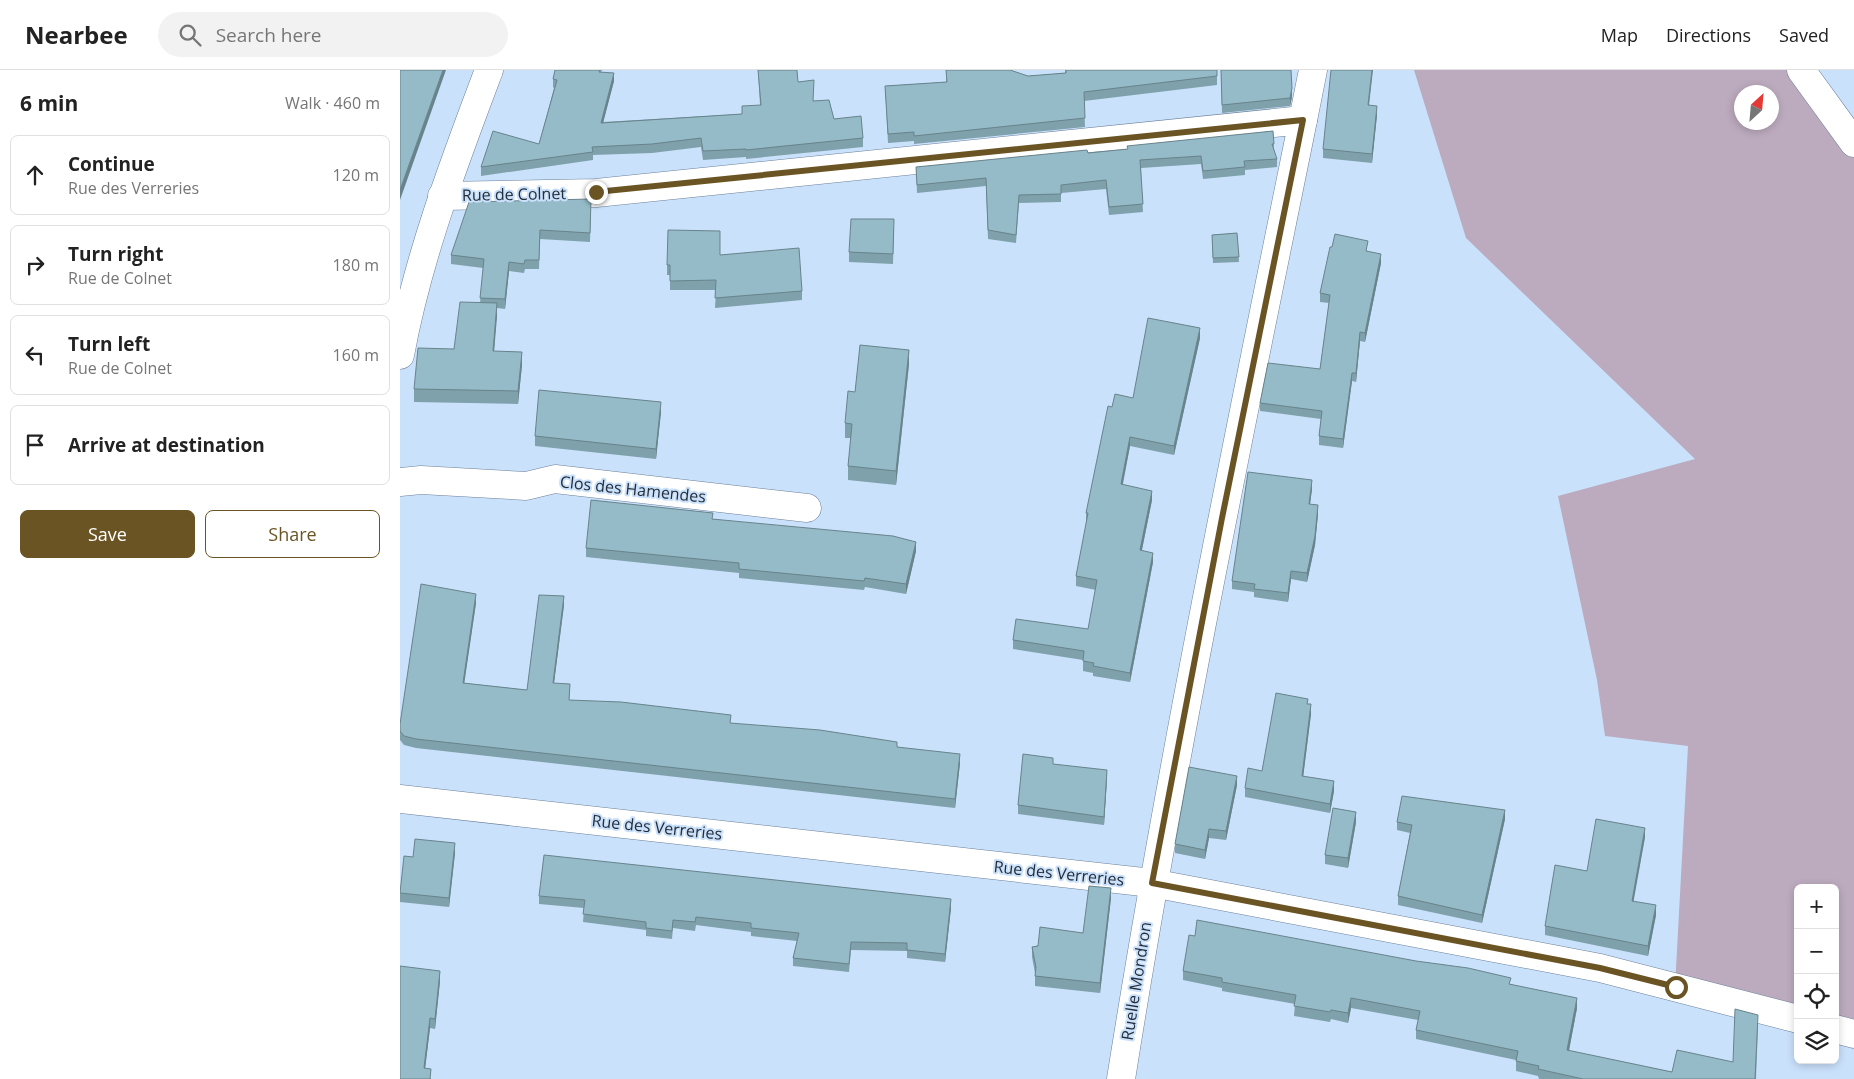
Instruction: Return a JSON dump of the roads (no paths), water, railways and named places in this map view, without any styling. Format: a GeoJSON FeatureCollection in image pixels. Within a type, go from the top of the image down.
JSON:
{"type":"FeatureCollection","features":[{"type":"Feature","properties":{"kind":"street"},"geometry":{"type":"LineString","coordinates":[[400,355],[405,330],[442,196],[489,70]]}},
{"type":"Feature","properties":{"kind":"street"},"geometry":{"type":"LineString","coordinates":[[1152,883],[1222,518],[1313,70]]}},
{"type":"Feature","properties":{"kind":"street"},"geometry":{"type":"LineString","coordinates":[[1801,70],[1854,143]]}},
{"type":"Feature","properties":{"kind":"street","name":"Rue de Colnet"},"geometry":{"type":"LineString","coordinates":[[442,196],[596,192],[1303,120]]}},
{"type":"Feature","properties":{"kind":"street","name":"Clos des Hamendes"},"geometry":{"type":"LineString","coordinates":[[400,482],[421,480],[526,486],[554,479],[807,508]]}},
{"type":"Feature","properties":{"kind":"street","name":"Rue des Verreries"},"geometry":{"type":"LineString","coordinates":[[400,798],[1152,883],[1600,968],[1794,1018]]}},
{"type":"Feature","properties":{"kind":"street","name":"Ruelle Mondron"},"geometry":{"type":"LineString","coordinates":[[1121,1079],[1152,883]]}},
{"type":"Feature","properties":{"kind":"street"},"geometry":{"type":"LineString","coordinates":[[1839,1030],[1854,1034]]}}]}
